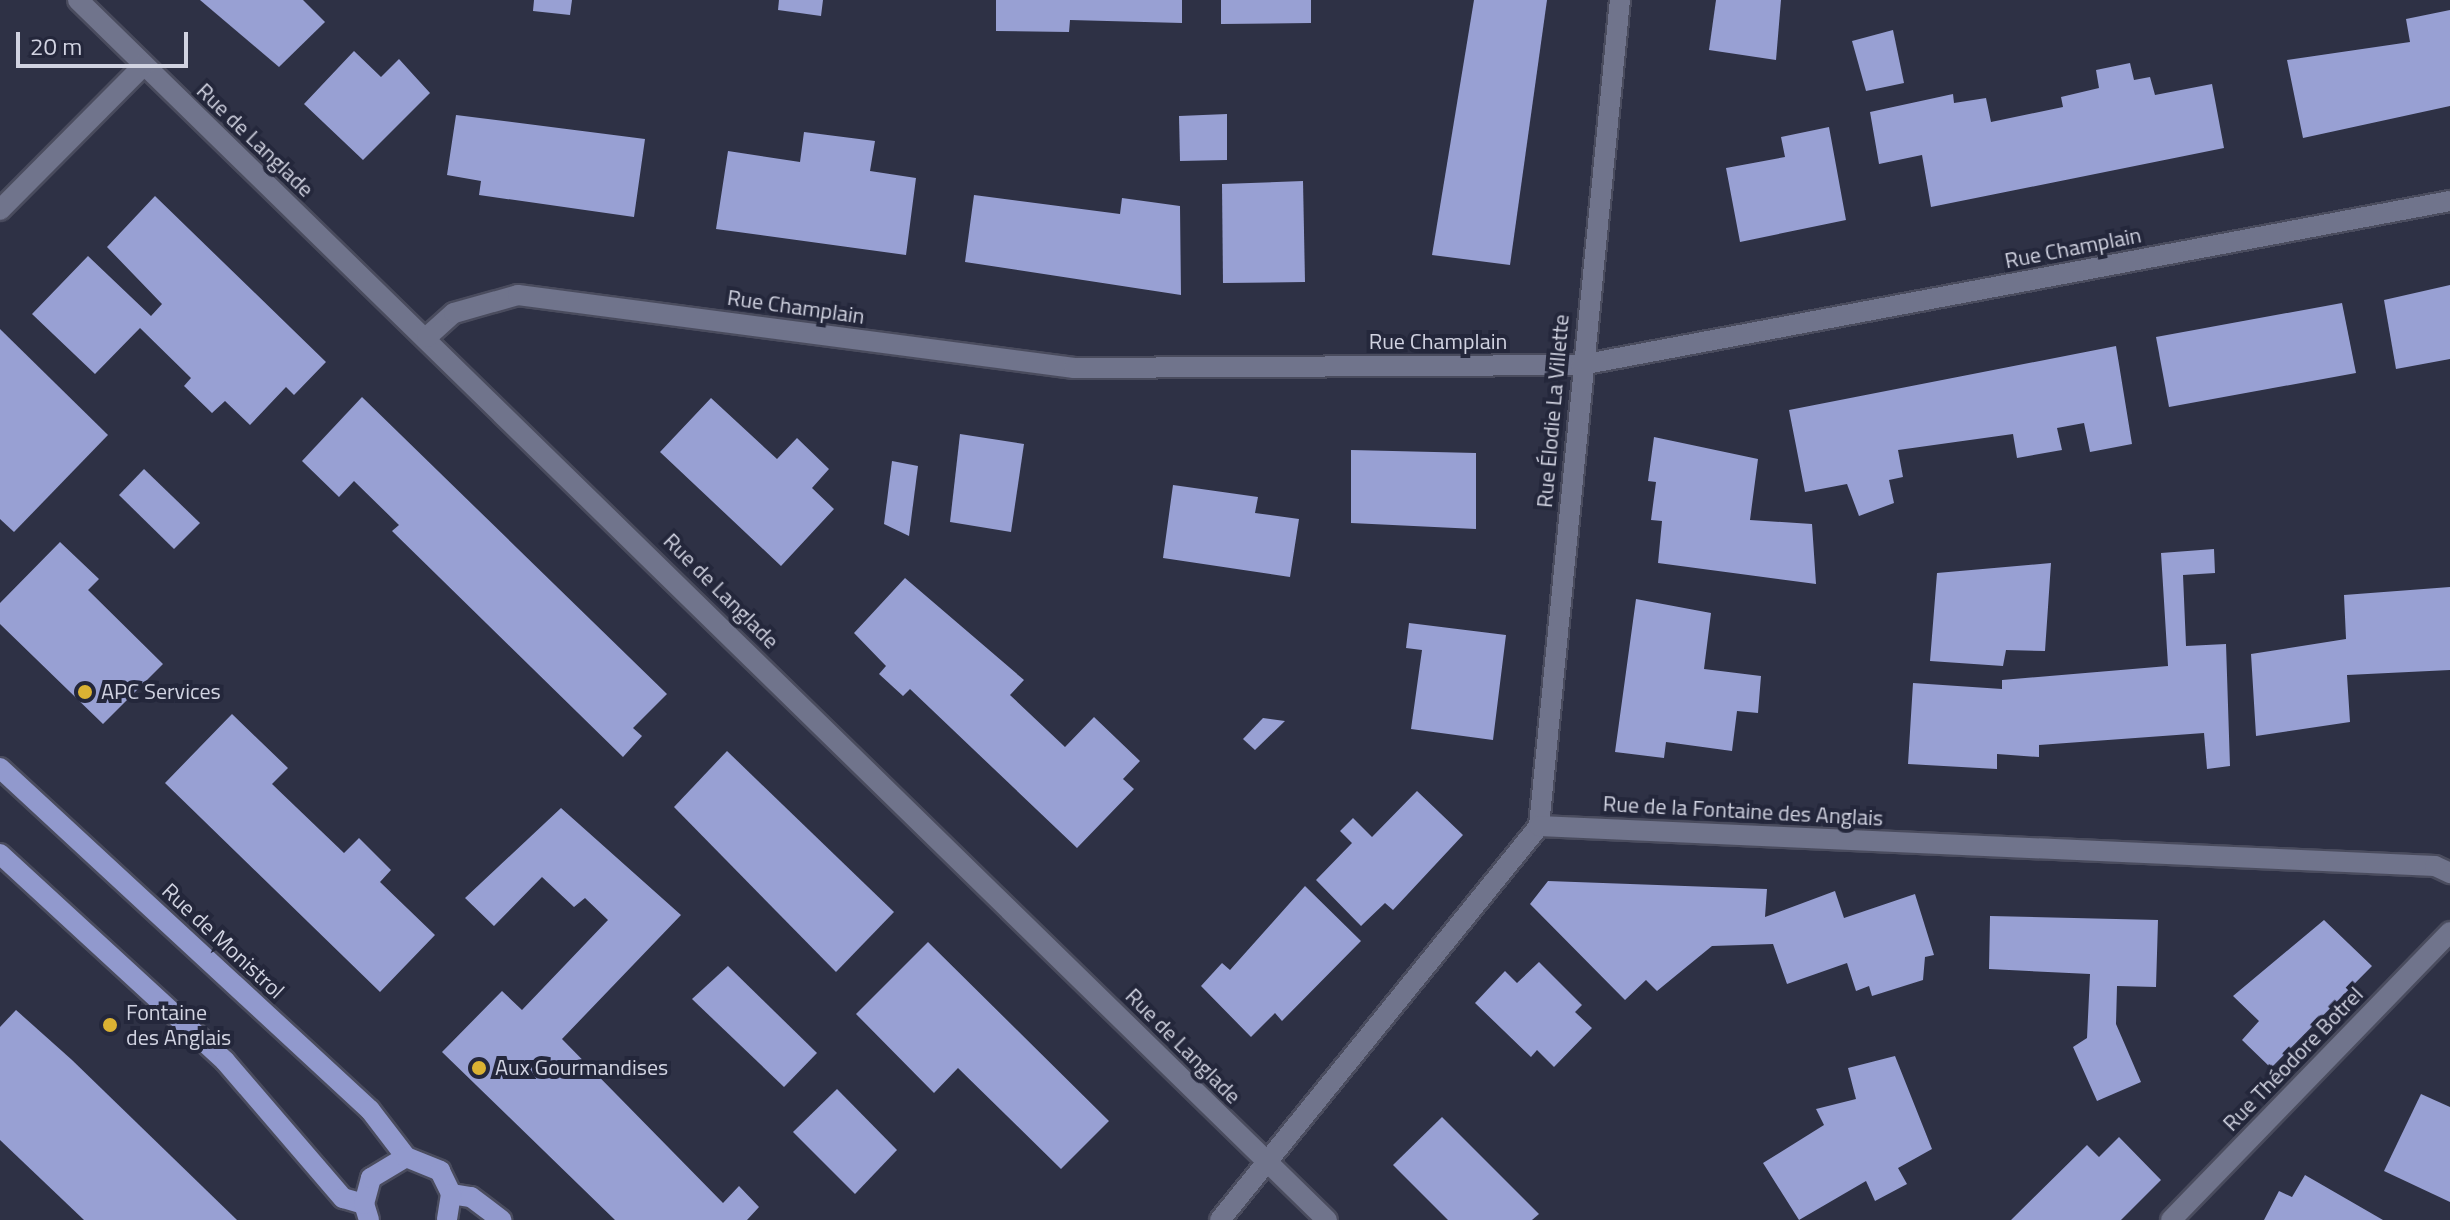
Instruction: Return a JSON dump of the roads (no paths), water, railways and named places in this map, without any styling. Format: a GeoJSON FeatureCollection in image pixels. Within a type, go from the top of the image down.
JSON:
{"type":"FeatureCollection","features":[{"type":"Feature","properties":{"kind":"main road","name":"Rue de Monistrol"},"geometry":{"type":"LineString","coordinates":[[0,768],[370,1110],[406,1157],[440,1171],[451,1194],[471,1197],[501,1220]]}},
{"type":"Feature","properties":{"kind":"main road"},"geometry":{"type":"LineString","coordinates":[[0,854],[225,1061],[343,1198],[367,1212],[380,1167],[406,1157]]}},
{"type":"Feature","properties":{"kind":"main road"},"geometry":{"type":"LineString","coordinates":[[447,1220],[451,1194]]}},
{"type":"Feature","properties":{"kind":"street","name":"Rue de Langlade"},"geometry":{"type":"LineString","coordinates":[[78,0],[427,337],[1327,1220]]}},
{"type":"Feature","properties":{"kind":"street","name":"Rue Élodie La Villette"},"geometry":{"type":"LineString","coordinates":[[1539,826],[1581,365],[1620,0]]}},
{"type":"Feature","properties":{"kind":"street"},"geometry":{"type":"LineString","coordinates":[[0,210],[143,66]]}},
{"type":"Feature","properties":{"kind":"street","name":"Rue Champlain"},"geometry":{"type":"LineString","coordinates":[[427,337],[454,313],[518,295],[1074,368],[1581,365],[2450,201]]}},
{"type":"Feature","properties":{"kind":"street"},"geometry":{"type":"LineString","coordinates":[[1220,1220],[1539,826]]}},
{"type":"Feature","properties":{"kind":"street","name":"Rue de la Fontaine des Anglais"},"geometry":{"type":"LineString","coordinates":[[1539,826],[2419,866],[2450,873]]}},
{"type":"Feature","properties":{"kind":"street","name":"Rue Théodore Botrel"},"geometry":{"type":"LineString","coordinates":[[2171,1220],[2450,932]]}},
{"type":"Feature","properties":{"kind":"place","name":"APC Services"},"geometry":{"type":"Point","coordinates":[85,692]}},
{"type":"Feature","properties":{"kind":"place","name":"Fontaine des Anglais"},"geometry":{"type":"Point","coordinates":[110,1025]}},
{"type":"Feature","properties":{"kind":"place","name":"Aux Gourmandises"},"geometry":{"type":"Point","coordinates":[479,1068]}}]}
